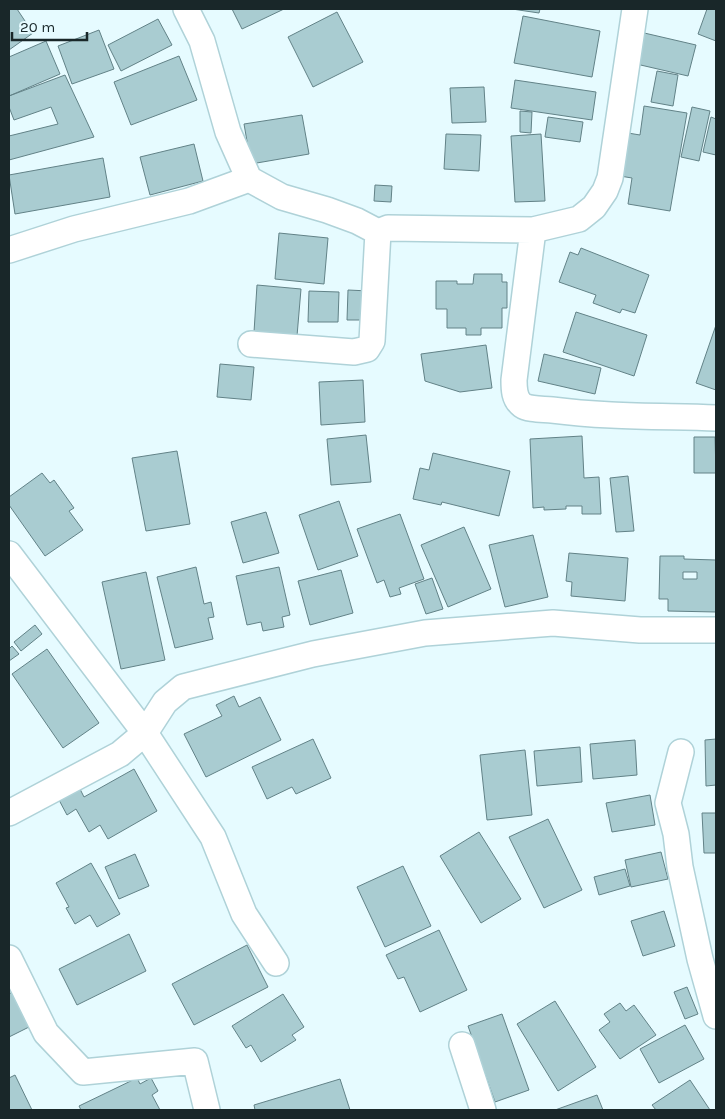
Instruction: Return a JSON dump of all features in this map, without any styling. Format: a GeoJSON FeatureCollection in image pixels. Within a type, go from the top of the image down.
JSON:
{"type":"FeatureCollection","features":[{"type":"Feature","properties":{"kind":"street"},"geometry":{"type":"LineString","coordinates":[[186,9],[202,41],[228,132],[249,179],[282,197],[327,210],[378,232],[388,228],[533,230],[579,218],[594,207],[605,191],[610,178],[635,9]]}},
{"type":"Feature","properties":{"kind":"street"},"geometry":{"type":"LineString","coordinates":[[9,250],[74,229],[189,201],[249,179]]}},
{"type":"Feature","properties":{"kind":"street"},"geometry":{"type":"LineString","coordinates":[[533,230],[514,380],[514,390],[517,399],[523,406],[581,414],[716,418]]}},
{"type":"Feature","properties":{"kind":"street"},"geometry":{"type":"LineString","coordinates":[[251,344],[354,352],[367,349],[372,341],[378,232]]}},
{"type":"Feature","properties":{"kind":"street"},"geometry":{"type":"LineString","coordinates":[[9,554],[145,733],[213,837],[244,914],[276,963]]}},
{"type":"Feature","properties":{"kind":"street"},"geometry":{"type":"LineString","coordinates":[[9,813],[120,754],[145,733],[165,702],[183,687],[313,654],[425,633],[553,624],[640,630],[716,630]]}},
{"type":"Feature","properties":{"kind":"street"},"geometry":{"type":"LineString","coordinates":[[681,752],[668,803],[676,834],[680,867],[708,957],[716,1016]]}},
{"type":"Feature","properties":{"kind":"street"},"geometry":{"type":"LineString","coordinates":[[9,958],[46,1033],[83,1072],[195,1061],[207,1110]]}},
{"type":"Feature","properties":{"kind":"street"},"geometry":{"type":"LineString","coordinates":[[462,1044],[482,1110]]}},
{"type":"Feature","properties":{"kind":"building"},"geometry":{"type":"Polygon","coordinates":[[[9,9],[17,9],[33,33],[9,50],[9,9]]]}},
{"type":"Feature","properties":{"kind":"building"},"geometry":{"type":"Polygon","coordinates":[[[232,9],[284,9],[242,29],[232,9]]]}},
{"type":"Feature","properties":{"kind":"building"},"geometry":{"type":"Polygon","coordinates":[[[512,9],[540,9],[539,13],[512,9]]]}},
{"type":"Feature","properties":{"kind":"building"},"geometry":{"type":"Polygon","coordinates":[[[707,9],[716,9],[716,41],[698,34],[707,9]]]}},
{"type":"Feature","properties":{"kind":"building"},"geometry":{"type":"Polygon","coordinates":[[[337,12],[363,62],[313,87],[288,37],[337,12]]]}},
{"type":"Feature","properties":{"kind":"building"},"geometry":{"type":"Polygon","coordinates":[[[523,16],[600,31],[592,77],[514,63],[523,16]]]}},
{"type":"Feature","properties":{"kind":"building"},"geometry":{"type":"Polygon","coordinates":[[[158,19],[172,45],[121,71],[108,45],[158,19]]]}},
{"type":"Feature","properties":{"kind":"building"},"geometry":{"type":"Polygon","coordinates":[[[99,30],[114,69],[72,84],[58,46],[99,30]]]}},
{"type":"Feature","properties":{"kind":"building"},"geometry":{"type":"Polygon","coordinates":[[[640,32],[696,45],[688,76],[632,63],[640,32]]]}},
{"type":"Feature","properties":{"kind":"building"},"geometry":{"type":"Polygon","coordinates":[[[46,41],[60,74],[9,96],[9,57],[46,41]]]}},
{"type":"Feature","properties":{"kind":"building"},"geometry":{"type":"Polygon","coordinates":[[[179,56],[197,100],[131,125],[114,82],[179,56]]]}},
{"type":"Feature","properties":{"kind":"building"},"geometry":{"type":"Polygon","coordinates":[[[657,71],[678,75],[673,106],[651,102],[657,71]]]}},
{"type":"Feature","properties":{"kind":"building"},"geometry":{"type":"Polygon","coordinates":[[[65,75],[94,137],[9,160],[9,136],[58,124],[51,107],[14,120],[9,107],[9,96],[65,75]]]}},
{"type":"Feature","properties":{"kind":"building"},"geometry":{"type":"Polygon","coordinates":[[[515,80],[596,92],[592,120],[511,108],[515,80]]]}},
{"type":"Feature","properties":{"kind":"building"},"geometry":{"type":"Polygon","coordinates":[[[484,87],[486,122],[452,123],[450,88],[484,87]]]}},
{"type":"Feature","properties":{"kind":"building"},"geometry":{"type":"Polygon","coordinates":[[[644,106],[687,113],[670,211],[628,204],[632,178],[620,176],[628,133],[640,135],[644,106]]]}},
{"type":"Feature","properties":{"kind":"building"},"geometry":{"type":"Polygon","coordinates":[[[692,107],[710,111],[699,161],[681,157],[692,107]]]}},
{"type":"Feature","properties":{"kind":"building"},"geometry":{"type":"Polygon","coordinates":[[[520,111],[532,112],[531,133],[520,132],[520,111]]]}},
{"type":"Feature","properties":{"kind":"building"},"geometry":{"type":"Polygon","coordinates":[[[302,115],[309,154],[251,164],[244,124],[302,115]]]}},
{"type":"Feature","properties":{"kind":"building"},"geometry":{"type":"Polygon","coordinates":[[[548,117],[583,122],[580,142],[545,137],[548,117]]]}},
{"type":"Feature","properties":{"kind":"building"},"geometry":{"type":"Polygon","coordinates":[[[711,117],[716,119],[716,155],[703,152],[711,117]]]}},
{"type":"Feature","properties":{"kind":"building"},"geometry":{"type":"Polygon","coordinates":[[[446,134],[481,135],[479,171],[444,169],[446,134]]]}},
{"type":"Feature","properties":{"kind":"building"},"geometry":{"type":"Polygon","coordinates":[[[541,134],[545,201],[515,202],[511,136],[541,134]]]}},
{"type":"Feature","properties":{"kind":"building"},"geometry":{"type":"Polygon","coordinates":[[[194,144],[203,181],[150,195],[140,157],[194,144]]]}},
{"type":"Feature","properties":{"kind":"building"},"geometry":{"type":"Polygon","coordinates":[[[103,158],[110,197],[15,214],[9,175],[103,158]]]}},
{"type":"Feature","properties":{"kind":"building"},"geometry":{"type":"Polygon","coordinates":[[[375,185],[392,186],[391,202],[374,201],[375,185]]]}},
{"type":"Feature","properties":{"kind":"building"},"geometry":{"type":"Polygon","coordinates":[[[279,233],[328,238],[324,284],[275,279],[279,233]]]}},
{"type":"Feature","properties":{"kind":"building"},"geometry":{"type":"Polygon","coordinates":[[[581,248],[649,275],[635,313],[622,309],[620,313],[593,303],[596,295],[559,282],[570,252],[578,255],[581,248]]]}},
{"type":"Feature","properties":{"kind":"building"},"geometry":{"type":"Polygon","coordinates":[[[474,274],[502,274],[502,282],[507,282],[507,308],[502,308],[502,328],[481,328],[481,335],[466,335],[466,328],[447,328],[447,309],[436,309],[436,281],[457,281],[457,284],[473,284],[474,274]]]}},
{"type":"Feature","properties":{"kind":"building"},"geometry":{"type":"Polygon","coordinates":[[[257,285],[301,289],[297,336],[254,332],[257,285]]]}},
{"type":"Feature","properties":{"kind":"building"},"geometry":{"type":"Polygon","coordinates":[[[348,290],[369,291],[368,320],[347,320],[348,290]]]}},
{"type":"Feature","properties":{"kind":"building"},"geometry":{"type":"Polygon","coordinates":[[[309,291],[339,292],[338,322],[308,322],[309,291]]]}},
{"type":"Feature","properties":{"kind":"building"},"geometry":{"type":"Polygon","coordinates":[[[576,312],[647,335],[634,376],[563,352],[576,312]]]}},
{"type":"Feature","properties":{"kind":"building"},"geometry":{"type":"Polygon","coordinates":[[[716,325],[716,390],[696,383],[716,325]]]}},
{"type":"Feature","properties":{"kind":"building"},"geometry":{"type":"Polygon","coordinates":[[[486,345],[492,388],[460,392],[425,381],[421,354],[486,345]]]}},
{"type":"Feature","properties":{"kind":"building"},"geometry":{"type":"Polygon","coordinates":[[[544,354],[601,368],[595,394],[538,381],[544,354]]]}},
{"type":"Feature","properties":{"kind":"building"},"geometry":{"type":"Polygon","coordinates":[[[220,364],[254,367],[251,400],[217,397],[220,364]]]}},
{"type":"Feature","properties":{"kind":"building"},"geometry":{"type":"Polygon","coordinates":[[[363,380],[365,422],[321,425],[319,382],[363,380]]]}},
{"type":"Feature","properties":{"kind":"building"},"geometry":{"type":"Polygon","coordinates":[[[366,435],[371,482],[331,485],[327,439],[366,435]]]}},
{"type":"Feature","properties":{"kind":"building"},"geometry":{"type":"Polygon","coordinates":[[[582,436],[584,478],[599,477],[601,514],[582,514],[582,506],[566,506],[566,509],[544,510],[544,507],[533,508],[530,439],[582,436]]]}},
{"type":"Feature","properties":{"kind":"building"},"geometry":{"type":"Polygon","coordinates":[[[694,437],[715,437],[716,473],[694,473],[694,437]]]}},
{"type":"Feature","properties":{"kind":"building"},"geometry":{"type":"Polygon","coordinates":[[[177,451],[190,524],[146,531],[132,458],[177,451]]]}},
{"type":"Feature","properties":{"kind":"building"},"geometry":{"type":"Polygon","coordinates":[[[433,453],[510,471],[499,516],[442,502],[441,505],[413,499],[420,468],[429,470],[433,453]]]}},
{"type":"Feature","properties":{"kind":"building"},"geometry":{"type":"Polygon","coordinates":[[[42,473],[50,483],[54,480],[74,508],[69,511],[83,530],[45,556],[9,505],[9,497],[42,473]]]}},
{"type":"Feature","properties":{"kind":"building"},"geometry":{"type":"Polygon","coordinates":[[[628,476],[634,531],[616,532],[610,478],[628,476]]]}},
{"type":"Feature","properties":{"kind":"building"},"geometry":{"type":"Polygon","coordinates":[[[339,501],[358,556],[318,570],[299,515],[339,501]]]}},
{"type":"Feature","properties":{"kind":"building"},"geometry":{"type":"Polygon","coordinates":[[[266,512],[279,553],[243,563],[231,522],[266,512]]]}},
{"type":"Feature","properties":{"kind":"building"},"geometry":{"type":"Polygon","coordinates":[[[400,514],[424,579],[399,588],[401,594],[390,597],[384,580],[377,583],[357,529],[400,514]]]}},
{"type":"Feature","properties":{"kind":"building"},"geometry":{"type":"Polygon","coordinates":[[[464,527],[491,589],[448,607],[421,545],[464,527]]]}},
{"type":"Feature","properties":{"kind":"building"},"geometry":{"type":"Polygon","coordinates":[[[533,535],[548,597],[505,607],[489,545],[533,535]]]}},
{"type":"Feature","properties":{"kind":"building"},"geometry":{"type":"Polygon","coordinates":[[[569,553],[628,558],[625,601],[571,596],[572,582],[566,581],[569,553]]]}},
{"type":"Feature","properties":{"kind":"building"},"geometry":{"type":"Polygon","coordinates":[[[660,556],[684,556],[684,559],[716,560],[716,612],[668,611],[668,599],[659,599],[660,556]],[[683,572],[683,579],[697,579],[697,572],[683,572]]]}},
{"type":"Feature","properties":{"kind":"building"},"geometry":{"type":"Polygon","coordinates":[[[196,567],[204,604],[211,602],[214,617],[208,618],[213,639],[175,648],[157,577],[196,567]]]}},
{"type":"Feature","properties":{"kind":"building"},"geometry":{"type":"Polygon","coordinates":[[[279,567],[290,615],[282,617],[284,627],[263,631],[261,622],[247,625],[236,576],[279,567]]]}},
{"type":"Feature","properties":{"kind":"building"},"geometry":{"type":"Polygon","coordinates":[[[341,570],[353,613],[310,625],[298,581],[341,570]]]}},
{"type":"Feature","properties":{"kind":"building"},"geometry":{"type":"Polygon","coordinates":[[[146,572],[165,660],[121,669],[102,582],[146,572]]]}},
{"type":"Feature","properties":{"kind":"building"},"geometry":{"type":"Polygon","coordinates":[[[432,578],[443,609],[426,614],[415,584],[432,578]]]}},
{"type":"Feature","properties":{"kind":"building"},"geometry":{"type":"Polygon","coordinates":[[[35,625],[42,634],[21,651],[14,642],[35,625]]]}},
{"type":"Feature","properties":{"kind":"building"},"geometry":{"type":"Polygon","coordinates":[[[12,646],[19,654],[9,661],[9,649],[12,646]]]}},
{"type":"Feature","properties":{"kind":"building"},"geometry":{"type":"Polygon","coordinates":[[[47,649],[99,723],[63,748],[12,674],[47,649]]]}},
{"type":"Feature","properties":{"kind":"building"},"geometry":{"type":"Polygon","coordinates":[[[234,696],[239,707],[260,697],[281,740],[206,777],[184,734],[222,716],[216,705],[234,696]]]}},
{"type":"Feature","properties":{"kind":"building"},"geometry":{"type":"Polygon","coordinates":[[[313,739],[331,778],[296,794],[292,787],[267,799],[252,767],[313,739]]]}},
{"type":"Feature","properties":{"kind":"building"},"geometry":{"type":"Polygon","coordinates":[[[716,739],[716,785],[706,786],[705,740],[716,739]]]}},
{"type":"Feature","properties":{"kind":"building"},"geometry":{"type":"Polygon","coordinates":[[[635,740],[637,775],[593,779],[590,744],[635,740]]]}},
{"type":"Feature","properties":{"kind":"building"},"geometry":{"type":"Polygon","coordinates":[[[580,747],[582,782],[537,786],[534,751],[580,747]]]}},
{"type":"Feature","properties":{"kind":"building"},"geometry":{"type":"Polygon","coordinates":[[[525,750],[532,815],[487,820],[480,755],[525,750]]]}},
{"type":"Feature","properties":{"kind":"building"},"geometry":{"type":"Polygon","coordinates":[[[134,769],[157,811],[108,839],[100,825],[89,832],[76,809],[67,815],[59,800],[80,789],[84,797],[134,769]]]}},
{"type":"Feature","properties":{"kind":"building"},"geometry":{"type":"Polygon","coordinates":[[[650,795],[655,825],[612,832],[606,803],[650,795]]]}},
{"type":"Feature","properties":{"kind":"building"},"geometry":{"type":"Polygon","coordinates":[[[702,813],[716,813],[716,853],[704,853],[702,813]]]}},
{"type":"Feature","properties":{"kind":"building"},"geometry":{"type":"Polygon","coordinates":[[[548,819],[582,890],[544,908],[509,837],[548,819]]]}},
{"type":"Feature","properties":{"kind":"building"},"geometry":{"type":"Polygon","coordinates":[[[479,832],[521,899],[481,923],[440,856],[479,832]]]}},
{"type":"Feature","properties":{"kind":"building"},"geometry":{"type":"Polygon","coordinates":[[[661,852],[668,879],[631,887],[625,860],[661,852]]]}},
{"type":"Feature","properties":{"kind":"building"},"geometry":{"type":"Polygon","coordinates":[[[135,854],[149,886],[119,899],[105,867],[135,854]]]}},
{"type":"Feature","properties":{"kind":"building"},"geometry":{"type":"Polygon","coordinates":[[[91,863],[120,914],[97,927],[90,915],[75,924],[66,908],[69,907],[56,883],[91,863]]]}},
{"type":"Feature","properties":{"kind":"building"},"geometry":{"type":"Polygon","coordinates":[[[403,866],[431,926],[385,947],[357,887],[403,866]]]}},
{"type":"Feature","properties":{"kind":"building"},"geometry":{"type":"Polygon","coordinates":[[[625,869],[630,886],[599,895],[594,877],[625,869]]]}},
{"type":"Feature","properties":{"kind":"building"},"geometry":{"type":"Polygon","coordinates":[[[664,911],[675,946],[643,956],[631,921],[664,911]]]}},
{"type":"Feature","properties":{"kind":"building"},"geometry":{"type":"Polygon","coordinates":[[[439,930],[467,990],[420,1012],[404,977],[398,979],[386,955],[439,930]]]}},
{"type":"Feature","properties":{"kind":"building"},"geometry":{"type":"Polygon","coordinates":[[[129,934],[146,971],[77,1005],[59,969],[129,934]]]}},
{"type":"Feature","properties":{"kind":"building"},"geometry":{"type":"Polygon","coordinates":[[[247,945],[268,987],[194,1025],[172,984],[247,945]]]}},
{"type":"Feature","properties":{"kind":"building"},"geometry":{"type":"Polygon","coordinates":[[[687,987],[698,1014],[685,1019],[674,992],[687,987]]]}},
{"type":"Feature","properties":{"kind":"building"},"geometry":{"type":"Polygon","coordinates":[[[14,991],[33,1025],[9,1037],[9,994],[14,991]]]}},
{"type":"Feature","properties":{"kind":"building"},"geometry":{"type":"Polygon","coordinates":[[[283,994],[304,1027],[292,1035],[296,1040],[261,1062],[251,1045],[246,1048],[232,1026],[283,994]]]}},
{"type":"Feature","properties":{"kind":"building"},"geometry":{"type":"Polygon","coordinates":[[[555,1001],[596,1067],[558,1091],[517,1024],[555,1001]]]}},
{"type":"Feature","properties":{"kind":"building"},"geometry":{"type":"Polygon","coordinates":[[[620,1003],[626,1011],[634,1005],[656,1035],[620,1059],[599,1030],[610,1022],[604,1014],[620,1003]]]}},
{"type":"Feature","properties":{"kind":"building"},"geometry":{"type":"Polygon","coordinates":[[[502,1014],[529,1090],[495,1102],[468,1026],[502,1014]]]}},
{"type":"Feature","properties":{"kind":"building"},"geometry":{"type":"Polygon","coordinates":[[[685,1025],[704,1059],[659,1083],[640,1049],[685,1025]]]}},
{"type":"Feature","properties":{"kind":"building"},"geometry":{"type":"Polygon","coordinates":[[[15,1075],[32,1110],[9,1110],[9,1078],[15,1075]]]}},
{"type":"Feature","properties":{"kind":"building"},"geometry":{"type":"Polygon","coordinates":[[[137,1078],[140,1084],[151,1078],[158,1091],[152,1095],[160,1110],[81,1110],[79,1106],[137,1078]]]}},
{"type":"Feature","properties":{"kind":"building"},"geometry":{"type":"Polygon","coordinates":[[[340,1079],[350,1110],[255,1110],[254,1105],[340,1079]]]}},
{"type":"Feature","properties":{"kind":"building"},"geometry":{"type":"Polygon","coordinates":[[[690,1080],[710,1110],[656,1110],[652,1105],[690,1080]]]}},
{"type":"Feature","properties":{"kind":"building"},"geometry":{"type":"Polygon","coordinates":[[[597,1095],[603,1110],[555,1110],[597,1095]]]}}]}
